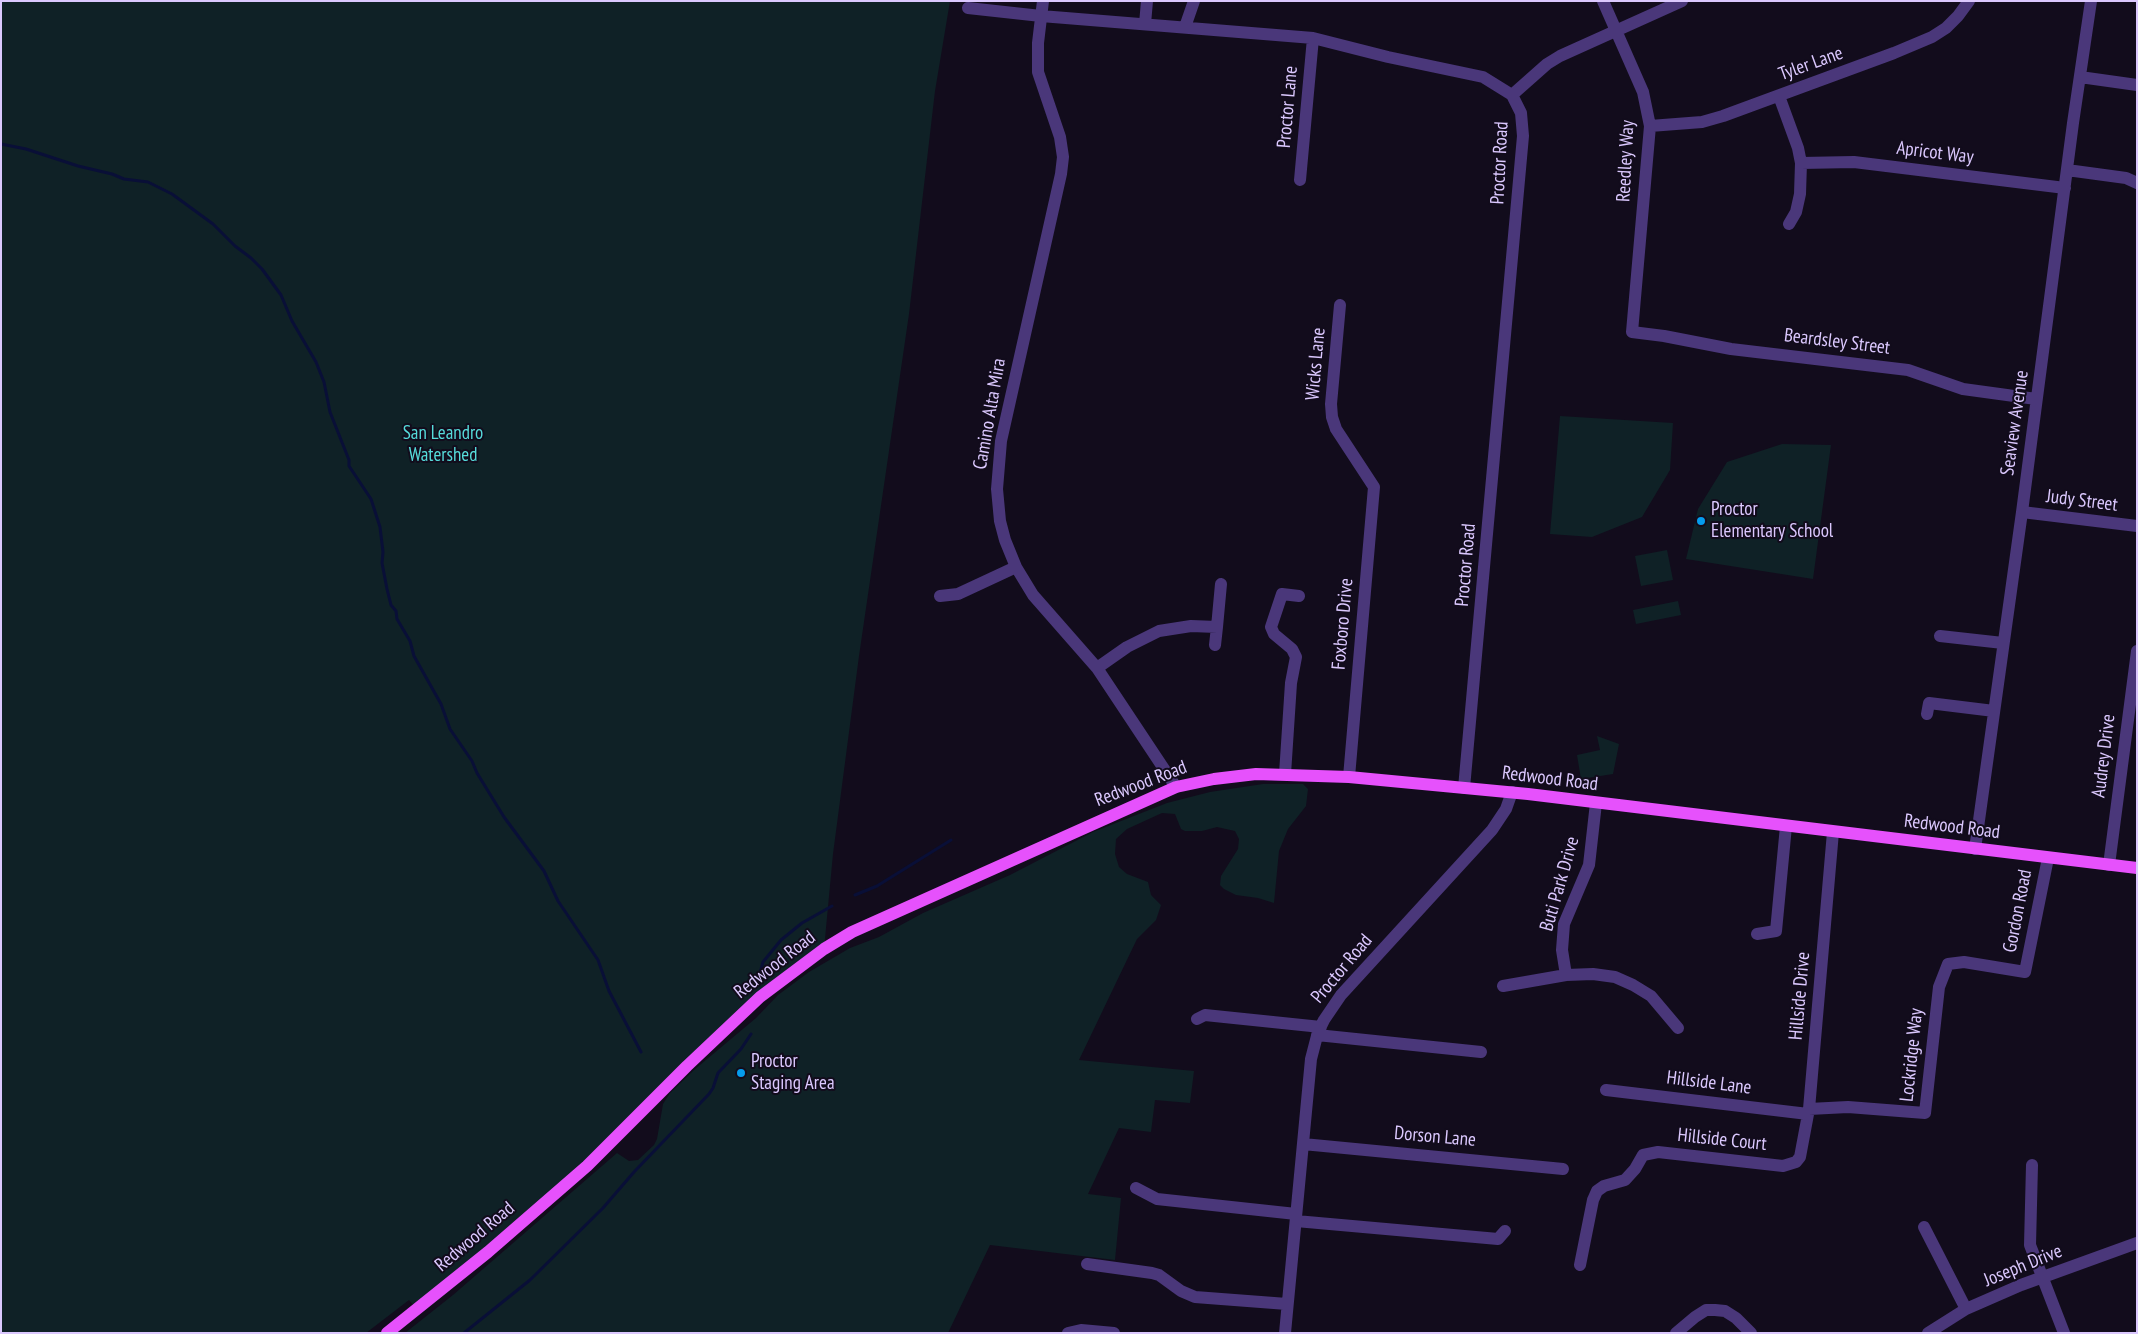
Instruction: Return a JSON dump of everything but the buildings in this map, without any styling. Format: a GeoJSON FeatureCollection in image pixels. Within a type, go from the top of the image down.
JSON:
{"type":"FeatureCollection","features":[{"type":"Feature","properties":{"kind":"main road","name":"Redwood Road"},"geometry":{"type":"LineString","coordinates":[[387,1333],[481,1258],[587,1166],[686,1066],[760,997],[824,949],[852,932],[1176,787],[1243,775],[1285,774],[1349,777],[1512,792],[2137,868]]}},
{"type":"Feature","properties":{"kind":"street","name":"Camino Alta Mira"},"geometry":{"type":"LineString","coordinates":[[1043,1],[1038,43],[1038,72],[1060,137],[1063,157],[1061,174],[1001,441],[997,468],[1000,520],[1005,540],[1016,566],[1040,604],[1097,668],[1176,787]]}},
{"type":"Feature","properties":{"kind":"street"},"geometry":{"type":"LineString","coordinates":[[1144,24],[1146,1]]}},
{"type":"Feature","properties":{"kind":"street"},"geometry":{"type":"LineString","coordinates":[[1185,27],[1194,1]]}},
{"type":"Feature","properties":{"kind":"street","name":"Reedley Way"},"geometry":{"type":"LineString","coordinates":[[1603,1],[1643,92],[1650,126],[1632,332]]}},
{"type":"Feature","properties":{"kind":"street"},"geometry":{"type":"LineString","coordinates":[[1512,95],[1554,60],[1682,1]]}},
{"type":"Feature","properties":{"kind":"street","name":"Tyler Lane"},"geometry":{"type":"LineString","coordinates":[[1650,126],[1702,122],[1779,96],[1932,37],[1946,28],[1969,1]]}},
{"type":"Feature","properties":{"kind":"street","name":"Seaview Avenue"},"geometry":{"type":"LineString","coordinates":[[1975,849],[2091,1]]}},
{"type":"Feature","properties":{"kind":"street","name":"Proctor Road"},"geometry":{"type":"LineString","coordinates":[[968,8],[1041,16],[1313,38],[1388,57],[1483,77],[1512,95],[1522,114],[1523,136],[1464,788]]}},
{"type":"Feature","properties":{"kind":"street","name":"Proctor Lane"},"geometry":{"type":"LineString","coordinates":[[1300,180],[1313,38]]}},
{"type":"Feature","properties":{"kind":"street"},"geometry":{"type":"LineString","coordinates":[[2080,77],[2137,85]]}},
{"type":"Feature","properties":{"kind":"street"},"geometry":{"type":"LineString","coordinates":[[1779,96],[1798,148],[1800,163],[1800,194],[1796,212],[1789,224]]}},
{"type":"Feature","properties":{"kind":"street","name":"Apricot Way"},"geometry":{"type":"LineString","coordinates":[[1800,163],[1854,162],[2065,188]]}},
{"type":"Feature","properties":{"kind":"street"},"geometry":{"type":"LineString","coordinates":[[2067,170],[2126,178],[2137,183]]}},
{"type":"Feature","properties":{"kind":"street","name":"Wicks Lane"},"geometry":{"type":"LineString","coordinates":[[1340,305],[1331,404],[1332,418],[1336,429],[1367,476]]}},
{"type":"Feature","properties":{"kind":"street","name":"Beardsley Street"},"geometry":{"type":"LineString","coordinates":[[1632,332],[1731,348],[1908,370],[1963,389],[2036,399]]}},
{"type":"Feature","properties":{"kind":"street","name":"Foxboro Drive"},"geometry":{"type":"LineString","coordinates":[[1349,777],[1374,486],[1367,476]]}},
{"type":"Feature","properties":{"kind":"street","name":"Judy Street"},"geometry":{"type":"LineString","coordinates":[[2022,512],[2137,526]]}},
{"type":"Feature","properties":{"kind":"street"},"geometry":{"type":"LineString","coordinates":[[940,596],[958,594],[1016,566]]}},
{"type":"Feature","properties":{"kind":"street"},"geometry":{"type":"LineString","coordinates":[[1215,644],[1221,584]]}},
{"type":"Feature","properties":{"kind":"street"},"geometry":{"type":"LineString","coordinates":[[1285,774],[1291,683],[1296,657],[1292,650],[1274,634],[1271,627],[1282,594],[1299,596]]}},
{"type":"Feature","properties":{"kind":"street"},"geometry":{"type":"LineString","coordinates":[[1097,668],[1127,647],[1159,631],[1191,626],[1217,627]]}},
{"type":"Feature","properties":{"kind":"street"},"geometry":{"type":"LineString","coordinates":[[1940,636],[2003,643]]}},
{"type":"Feature","properties":{"kind":"street","name":"Audrey Drive"},"geometry":{"type":"LineString","coordinates":[[2109,865],[2137,651]]}},
{"type":"Feature","properties":{"kind":"street"},"geometry":{"type":"LineString","coordinates":[[1927,714],[1929,703],[1994,712]]}},
{"type":"Feature","properties":{"kind":"street","name":"Proctor Road"},"geometry":{"type":"LineString","coordinates":[[1285,1333],[1312,1059],[1319,1031],[1331,1008],[1347,988],[1492,830],[1506,808],[1512,792]]}},
{"type":"Feature","properties":{"kind":"street","name":"Buti Park Drive"},"geometry":{"type":"LineString","coordinates":[[1566,976],[1562,950],[1564,924],[1589,864],[1596,803]]}},
{"type":"Feature","properties":{"kind":"street"},"geometry":{"type":"LineString","coordinates":[[1757,934],[1776,931],[1786,826]]}},
{"type":"Feature","properties":{"kind":"street","name":"Hillside Drive"},"geometry":{"type":"LineString","coordinates":[[1796,1162],[1803,1150],[1808,1111],[1833,832]]}},
{"type":"Feature","properties":{"kind":"street","name":"Gordon Road"},"geometry":{"type":"LineString","coordinates":[[2025,972],[2048,858]]}},
{"type":"Feature","properties":{"kind":"street","name":"Lockridge Way"},"geometry":{"type":"LineString","coordinates":[[1808,1111],[1848,1107],[1925,1113],[1939,987],[1948,964],[1964,962],[2025,972]]}},
{"type":"Feature","properties":{"kind":"street"},"geometry":{"type":"LineString","coordinates":[[1504,986],[1566,976],[1601,975],[1615,978],[1634,985],[1651,996],[1678,1028]]}},
{"type":"Feature","properties":{"kind":"street"},"geometry":{"type":"LineString","coordinates":[[1196,1019],[1206,1015],[1481,1052]]}},
{"type":"Feature","properties":{"kind":"street","name":"Hillside Lane"},"geometry":{"type":"LineString","coordinates":[[1606,1090],[1808,1111]]}},
{"type":"Feature","properties":{"kind":"street","name":"Dorson Lane"},"geometry":{"type":"LineString","coordinates":[[1303,1144],[1563,1169]]}},
{"type":"Feature","properties":{"kind":"street","name":"Hillside Court"},"geometry":{"type":"LineString","coordinates":[[1580,1264],[1593,1200],[1598,1191],[1604,1186],[1625,1180],[1635,1169],[1643,1155],[1658,1152],[1783,1166],[1796,1162]]}},
{"type":"Feature","properties":{"kind":"street"},"geometry":{"type":"LineString","coordinates":[[2032,1166],[2030,1245],[2064,1333]]}},
{"type":"Feature","properties":{"kind":"street"},"geometry":{"type":"LineString","coordinates":[[1136,1188],[1157,1199],[1296,1218],[1498,1239],[1505,1231]]}},
{"type":"Feature","properties":{"kind":"street"},"geometry":{"type":"LineString","coordinates":[[1924,1227],[1966,1309]]}},
{"type":"Feature","properties":{"kind":"street","name":"Joseph Drive"},"geometry":{"type":"LineString","coordinates":[[1928,1333],[1966,1309],[2041,1277],[2137,1243]]}},
{"type":"Feature","properties":{"kind":"street"},"geometry":{"type":"LineString","coordinates":[[1087,1264],[1159,1275],[1181,1291],[1195,1297],[1288,1304]]}},
{"type":"Feature","properties":{"kind":"street"},"geometry":{"type":"LineString","coordinates":[[1676,1333],[1706,1310],[1715,1310],[1725,1311],[1751,1333]]}},
{"type":"Feature","properties":{"kind":"street"},"geometry":{"type":"LineString","coordinates":[[1068,1333],[1081,1330],[1114,1333]]}},
{"type":"Feature","properties":{"kind":"green space","name":"San Leandro Watershed"},"geometry":{"type":"Polygon","coordinates":[[[1,1],[950,1],[935,91],[909,314],[859,656],[833,854],[824,949],[760,997],[587,1166],[418,1310],[409,1300],[366,1333],[1,1333],[1,1]]]}},
{"type":"Feature","properties":{"kind":"green space"},"geometry":{"type":"Polygon","coordinates":[[[1560,416],[1673,423],[1670,470],[1642,517],[1592,537],[1550,534],[1560,416]]]}},
{"type":"Feature","properties":{"kind":"green space"},"geometry":{"type":"Polygon","coordinates":[[[1782,444],[1831,445],[1813,579],[1686,559],[1698,509],[1727,462],[1782,444]]]}},
{"type":"Feature","properties":{"kind":"green space"},"geometry":{"type":"Polygon","coordinates":[[[1667,550],[1673,580],[1641,586],[1635,556],[1667,550]]]}},
{"type":"Feature","properties":{"kind":"green space"},"geometry":{"type":"Polygon","coordinates":[[[1678,601],[1681,615],[1636,624],[1633,610],[1678,601]]]}},
{"type":"Feature","properties":{"kind":"green space"},"geometry":{"type":"Polygon","coordinates":[[[1597,736],[1619,744],[1613,774],[1581,779],[1577,755],[1600,750],[1597,736]]]}},
{"type":"Feature","properties":{"kind":"green space"},"geometry":{"type":"Polygon","coordinates":[[[1263,784],[1303,784],[1308,789],[1306,806],[1288,829],[1279,851],[1274,903],[1258,898],[1236,895],[1220,885],[1221,876],[1238,849],[1239,839],[1235,831],[1217,827],[1202,831],[1185,831],[1181,829],[1175,814],[1162,813],[1127,829],[1116,839],[1115,854],[1119,867],[1127,874],[1148,882],[1151,895],[1161,905],[1156,920],[1137,939],[1079,1060],[1194,1071],[1190,1103],[1155,1100],[1151,1132],[1119,1128],[1088,1194],[1121,1198],[1115,1260],[990,1245],[948,1333],[405,1333],[453,1295],[617,1153],[629,1161],[638,1160],[654,1145],[657,1139],[663,1104],[670,1093],[694,1070],[756,1018],[778,995],[809,972],[850,948],[879,937],[923,913],[1010,875],[1093,832],[1167,803],[1210,792],[1263,784]]]}},
{"type":"Feature","properties":{"kind":"waterway"},"geometry":{"type":"LineString","coordinates":[[1,144],[26,149],[124,179],[148,182],[172,194],[213,224],[235,246],[251,258],[262,269],[281,295],[292,321],[316,362],[324,382],[330,412],[349,460],[349,466],[371,499],[380,527],[383,552],[382,563],[391,605],[396,611],[397,619],[410,641],[414,656],[441,704],[450,729],[472,761],[477,773],[504,817],[544,871],[558,901],[598,960],[609,991],[641,1052]]}},
{"type":"Feature","properties":{"kind":"waterway"},"geometry":{"type":"LineString","coordinates":[[855,895],[877,886],[951,840]]}},
{"type":"Feature","properties":{"kind":"waterway"},"geometry":{"type":"LineString","coordinates":[[757,984],[763,962],[781,940],[802,923],[832,906]]}},
{"type":"Feature","properties":{"kind":"waterway"},"geometry":{"type":"LineString","coordinates":[[464,1333],[530,1280],[603,1208],[634,1172],[709,1094],[718,1073],[741,1049],[751,1034]]}},
{"type":"Feature","properties":{"kind":"place","name":"Proctor Elementary School"},"geometry":{"type":"Point","coordinates":[1701,521]}},
{"type":"Feature","properties":{"kind":"place","name":"Proctor Staging Area"},"geometry":{"type":"Point","coordinates":[741,1073]}}]}
